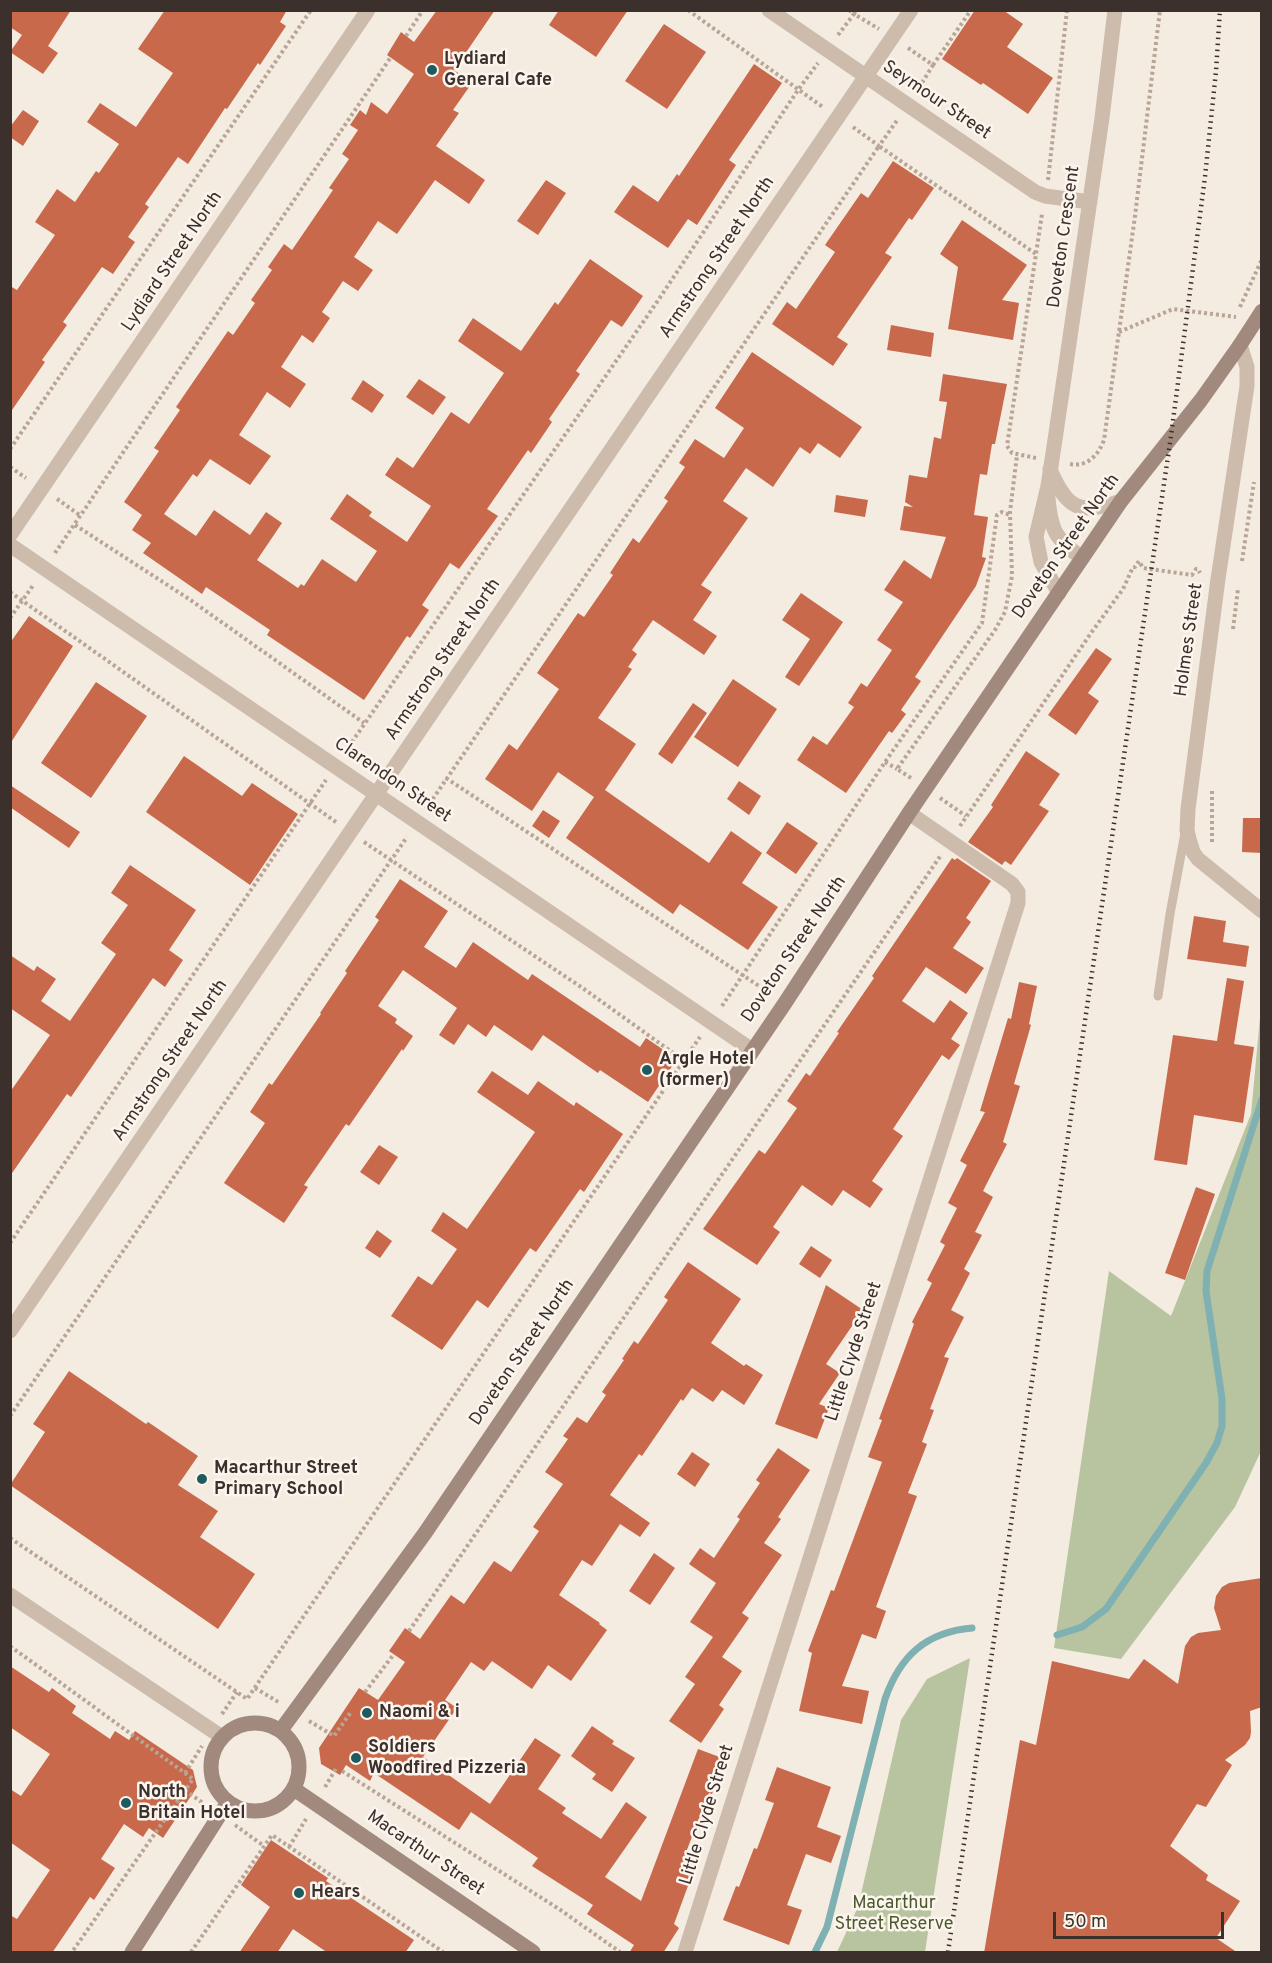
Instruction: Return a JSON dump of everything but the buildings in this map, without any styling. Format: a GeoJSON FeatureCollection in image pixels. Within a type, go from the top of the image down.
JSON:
{"type":"FeatureCollection","features":[{"type":"Feature","properties":{"kind":"main road","name":"Doveton Street North"},"geometry":{"type":"LineString","coordinates":[[281,1730],[425,1533],[1121,501],[1201,400],[1262,311]]}},
{"type":"Feature","properties":{"kind":"main road"},"geometry":{"type":"LineString","coordinates":[[252,1722],[267,1724],[281,1730],[290,1740],[298,1757],[299,1776],[294,1789],[285,1800],[271,1808],[256,1812],[241,1810],[228,1802],[217,1791],[209,1773],[214,1747],[222,1737],[237,1726],[252,1722]]}},
{"type":"Feature","properties":{"kind":"main road","name":"Macarthur Street"},"geometry":{"type":"LineString","coordinates":[[294,1789],[533,1953]]}},
{"type":"Feature","properties":{"kind":"main road"},"geometry":{"type":"LineString","coordinates":[[132,1953],[228,1802]]}},
{"type":"Feature","properties":{"kind":"street","name":"Lydiard Street North"},"geometry":{"type":"LineString","coordinates":[[10,535],[368,10]]}},
{"type":"Feature","properties":{"kind":"street","name":"Seymour Street"},"geometry":{"type":"LineString","coordinates":[[769,10],[1035,192],[1045,196],[1090,202]]}},
{"type":"Feature","properties":{"kind":"street","name":"Armstrong Street North"},"geometry":{"type":"LineString","coordinates":[[10,1331],[911,10]]}},
{"type":"Feature","properties":{"kind":"street","name":"Doveton Crescent"},"geometry":{"type":"LineString","coordinates":[[1059,593],[1043,568],[1036,544],[1038,524],[1048,486],[1090,202],[1115,10]]}},
{"type":"Feature","properties":{"kind":"street","name":"Holmes Street"},"geometry":{"type":"LineString","coordinates":[[1240,345],[1247,367],[1247,386],[1218,579],[1187,822],[1189,839],[1196,856],[1262,911]]}},
{"type":"Feature","properties":{"kind":"street"},"geometry":{"type":"LineString","coordinates":[[1051,465],[1061,492],[1072,503],[1090,509],[1121,501]]}},
{"type":"Feature","properties":{"kind":"street","name":"Doveton Crescent"},"geometry":{"type":"LineString","coordinates":[[1048,486],[1049,508],[1057,537],[1082,558]]}},
{"type":"Feature","properties":{"kind":"street","name":"Clarendon Street"},"geometry":{"type":"LineString","coordinates":[[10,545],[752,1050]]}},
{"type":"Feature","properties":{"kind":"street","name":"Little Clyde Street"},"geometry":{"type":"LineString","coordinates":[[686,1953],[1018,903],[1018,892],[1015,887],[909,813]]}},
{"type":"Feature","properties":{"kind":"street"},"geometry":{"type":"LineString","coordinates":[[10,1595],[222,1737]]}},
{"type":"Feature","properties":{"kind":"lane"},"geometry":{"type":"LineString","coordinates":[[1158,996],[1187,822]]}},
{"type":"Feature","properties":{"kind":"path"},"geometry":{"type":"LineString","coordinates":[[10,449],[311,10]]}},
{"type":"Feature","properties":{"kind":"path"},"geometry":{"type":"LineString","coordinates":[[406,36],[423,10]]}},
{"type":"Feature","properties":{"kind":"path"},"geometry":{"type":"LineString","coordinates":[[391,57],[75,525],[189,599],[364,723],[657,302],[798,90],[688,10]]}},
{"type":"Feature","properties":{"kind":"path"},"geometry":{"type":"LineString","coordinates":[[849,10],[854,14],[856,10]]}},
{"type":"Feature","properties":{"kind":"path"},"geometry":{"type":"LineString","coordinates":[[933,65],[971,10]]}},
{"type":"Feature","properties":{"kind":"path"},"geometry":{"type":"LineString","coordinates":[[1067,10],[1050,170],[1007,446],[1009,452],[1051,465],[1083,465],[1091,461],[1100,450],[1104,440],[1135,216],[1160,10]]}},
{"type":"Feature","properties":{"kind":"path"},"geometry":{"type":"LineString","coordinates":[[785,1002],[742,976],[446,778],[879,146],[1036,254]]}},
{"type":"Feature","properties":{"kind":"path"},"geometry":{"type":"LineString","coordinates":[[1119,332],[1173,309],[1236,318],[1262,259]]}},
{"type":"Feature","properties":{"kind":"path"},"geometry":{"type":"LineString","coordinates":[[897,769],[1001,620],[1010,595],[1012,576],[1010,515],[1017,455]]}},
{"type":"Feature","properties":{"kind":"path"},"geometry":{"type":"LineString","coordinates":[[10,1538],[247,1699],[982,623],[997,515],[1002,512],[1010,515]]}},
{"type":"Feature","properties":{"kind":"path"},"geometry":{"type":"LineString","coordinates":[[943,800],[966,816],[1123,589],[1133,567],[1139,561],[1143,568],[1192,575],[1196,568],[1202,576]]}},
{"type":"Feature","properties":{"kind":"path"},"geometry":{"type":"LineString","coordinates":[[10,592],[310,804],[10,1243]]}},
{"type":"Feature","properties":{"kind":"path"},"geometry":{"type":"LineString","coordinates":[[10,618],[23,600]]}},
{"type":"Feature","properties":{"kind":"path"},"geometry":{"type":"LineString","coordinates":[[885,762],[913,780]]}},
{"type":"Feature","properties":{"kind":"path"},"geometry":{"type":"LineString","coordinates":[[409,1631],[951,841]]}},
{"type":"Feature","properties":{"kind":"path"},"geometry":{"type":"LineString","coordinates":[[10,1416],[392,861],[584,989],[683,1060]]}},
{"type":"Feature","properties":{"kind":"path"},"geometry":{"type":"LineString","coordinates":[[10,1646],[193,1779],[72,1953]]}},
{"type":"Feature","properties":{"kind":"path"},"geometry":{"type":"LineString","coordinates":[[365,1692],[394,1654]]}},
{"type":"Feature","properties":{"kind":"path"},"geometry":{"type":"LineString","coordinates":[[334,1736],[351,1712]]}},
{"type":"Feature","properties":{"kind":"path"},"geometry":{"type":"LineString","coordinates":[[342,1771],[559,1909],[620,1953]]}},
{"type":"Feature","properties":{"kind":"path"},"geometry":{"type":"LineString","coordinates":[[190,1953],[272,1835],[442,1953]]}},
{"type":"Feature","properties":{"kind":"green space"},"geometry":{"type":"Polygon","coordinates":[[[1261,1007],[1261,1451],[1235,1507],[1121,1659],[1054,1648],[1109,1271],[1171,1316],[1251,1114],[1261,1007]]]}},
{"type":"Feature","properties":{"kind":"green space","name":"Macarthur Street Reserve"},"geometry":{"type":"Polygon","coordinates":[[[970,1658],[925,1952],[837,1952],[858,1907],[901,1720],[927,1679],[970,1658]]]}},
{"type":"Feature","properties":{"kind":"waterway"},"geometry":{"type":"LineString","coordinates":[[1057,1635],[1082,1627],[1106,1609],[1206,1463],[1217,1443],[1222,1426],[1222,1399],[1206,1291],[1207,1271],[1262,1099]]}},
{"type":"Feature","properties":{"kind":"waterway"},"geometry":{"type":"LineString","coordinates":[[815,1952],[827,1927],[885,1699],[891,1684],[907,1659],[928,1641],[956,1630],[972,1628]]}},
{"type":"Feature","properties":{"kind":"railway"},"geometry":{"type":"LineString","coordinates":[[948,1952],[1171,436],[1205,177],[1220,10]]}},
{"type":"Feature","properties":{"kind":"place","name":"Lydiard General Cafe"},"geometry":{"type":"Point","coordinates":[432,70]}},
{"type":"Feature","properties":{"kind":"place","name":"Argle Hotel (former)"},"geometry":{"type":"Point","coordinates":[647,1070]}},
{"type":"Feature","properties":{"kind":"place","name":"Macarthur Street Primary School"},"geometry":{"type":"Point","coordinates":[202,1479]}},
{"type":"Feature","properties":{"kind":"place","name":"Naomi & i"},"geometry":{"type":"Point","coordinates":[367,1713]}},
{"type":"Feature","properties":{"kind":"place","name":"Soldiers Woodfired Pizzeria"},"geometry":{"type":"Point","coordinates":[356,1758]}},
{"type":"Feature","properties":{"kind":"place","name":"North Britain Hotel"},"geometry":{"type":"Point","coordinates":[126,1803]}},
{"type":"Feature","properties":{"kind":"place","name":"Hears"},"geometry":{"type":"Point","coordinates":[299,1893]}}]}
